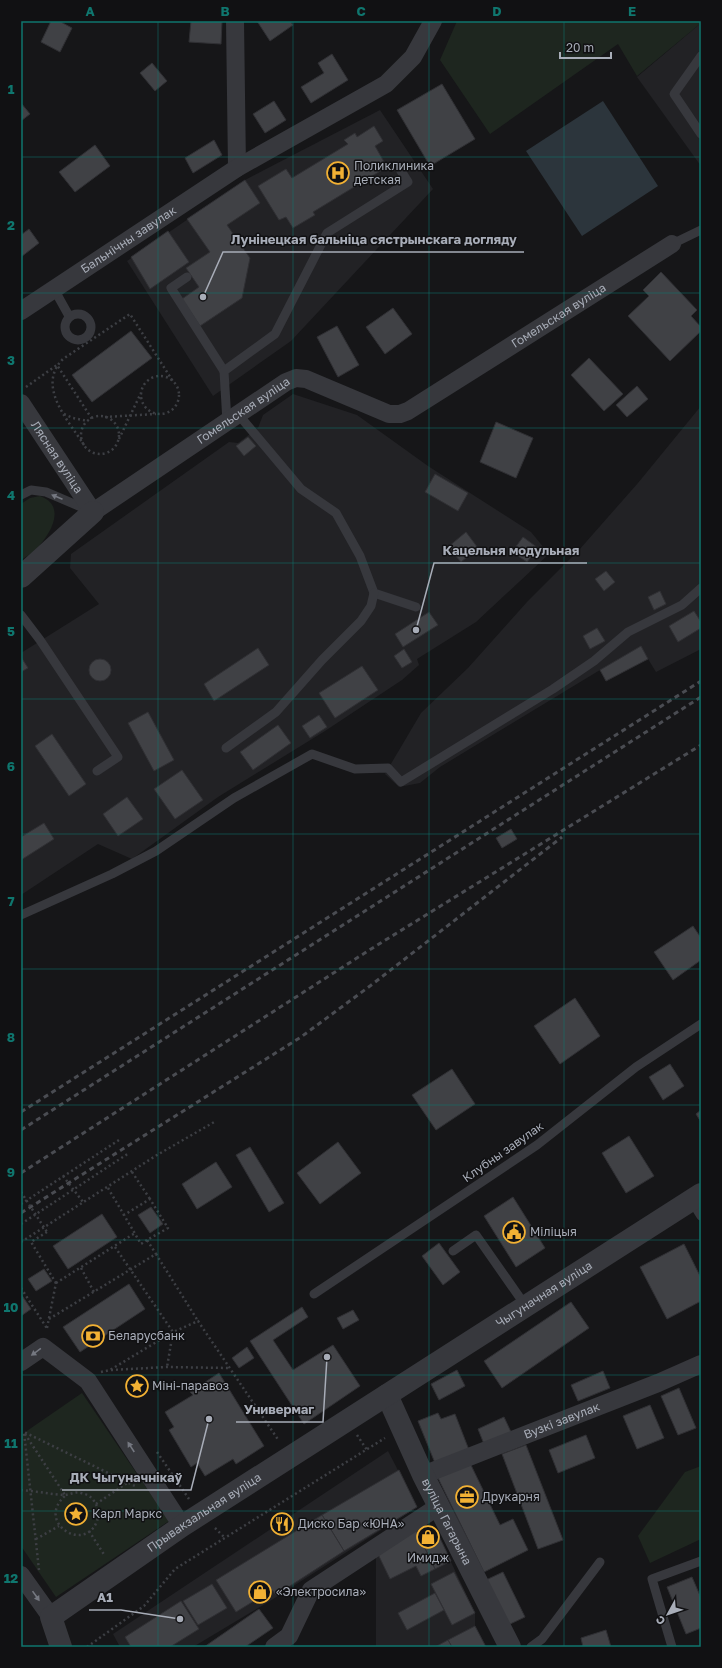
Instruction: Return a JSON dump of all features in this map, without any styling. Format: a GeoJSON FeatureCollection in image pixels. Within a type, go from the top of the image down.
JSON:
{"type":"FeatureCollection","features":[{"type":"Feature","properties":{"kind":"street"},"geometry":{"type":"LineString","coordinates":[[235,21],[237,168]]}},
{"type":"Feature","properties":{"kind":"street","name":"Бальнічны завулак"},"geometry":{"type":"LineString","coordinates":[[21,311],[237,168],[386,84],[413,57],[433,21]]}},
{"type":"Feature","properties":{"kind":"street","name":"Гомельская вуліца"},"geometry":{"type":"LineString","coordinates":[[21,577],[93,512],[233,418],[296,378],[306,379],[389,414],[400,414],[672,244]]}},
{"type":"Feature","properties":{"kind":"street","name":"Лясная вуліца"},"geometry":{"type":"LineString","coordinates":[[21,403],[93,512]]}},
{"type":"Feature","properties":{"kind":"street","name":"Чыгуначная вуліца"},"geometry":{"type":"LineString","coordinates":[[387,1395],[525,1305],[698,1203]]}},
{"type":"Feature","properties":{"kind":"street"},"geometry":{"type":"LineString","coordinates":[[21,1362],[43,1346],[88,1381],[182,1526]]}},
{"type":"Feature","properties":{"kind":"street","name":"Вузкі завулак"},"geometry":{"type":"LineString","coordinates":[[423,1475],[658,1383],[701,1364]]}},
{"type":"Feature","properties":{"kind":"street","name":"вуліца Гагарына"},"geometry":{"type":"LineString","coordinates":[[387,1395],[423,1475],[510,1647]]}},
{"type":"Feature","properties":{"kind":"street","name":"Прывакзальная вуліца"},"geometry":{"type":"LineString","coordinates":[[51,1617],[182,1526],[387,1395]]}},
{"type":"Feature","properties":{"kind":"street"},"geometry":{"type":"LineString","coordinates":[[274,1647],[289,1636],[311,1590],[439,1506]]}},
{"type":"Feature","properties":{"kind":"street"},"geometry":{"type":"LineString","coordinates":[[21,1575],[51,1617],[60,1647]]}},
{"type":"Feature","properties":{"kind":"lane"},"geometry":{"type":"LineString","coordinates":[[701,56],[674,94],[701,134]]}},
{"type":"Feature","properties":{"kind":"lane"},"geometry":{"type":"LineString","coordinates":[[224,371],[275,334],[327,233],[408,182],[398,166]]}},
{"type":"Feature","properties":{"kind":"lane"},"geometry":{"type":"LineString","coordinates":[[672,244],[701,230]]}},
{"type":"Feature","properties":{"kind":"lane"},"geometry":{"type":"LineString","coordinates":[[186,277],[171,288],[224,371],[233,418],[301,489],[336,513],[360,556],[374,593],[370,606],[361,621],[322,660],[276,712],[226,748]]}},
{"type":"Feature","properties":{"kind":"lane"},"geometry":{"type":"LineString","coordinates":[[54,290],[68,316]]}},
{"type":"Feature","properties":{"kind":"lane"},"geometry":{"type":"LineString","coordinates":[[21,495],[31,490],[46,492],[93,512]]}},
{"type":"Feature","properties":{"kind":"lane"},"geometry":{"type":"LineString","coordinates":[[21,915],[112,874],[156,851],[234,798],[312,754],[355,769],[388,768],[401,782],[553,689],[594,661],[628,632],[682,605],[701,588]]}},
{"type":"Feature","properties":{"kind":"lane"},"geometry":{"type":"LineString","coordinates":[[374,593],[416,607]]}},
{"type":"Feature","properties":{"kind":"lane"},"geometry":{"type":"LineString","coordinates":[[21,615],[40,640],[118,757],[97,771]]}},
{"type":"Feature","properties":{"kind":"lane","name":"Клубны завулак"},"geometry":{"type":"LineString","coordinates":[[314,1294],[536,1145],[636,1067],[701,1024]]}},
{"type":"Feature","properties":{"kind":"lane"},"geometry":{"type":"LineString","coordinates":[[453,1251],[476,1235],[525,1305]]}},
{"type":"Feature","properties":{"kind":"lane"},"geometry":{"type":"LineString","coordinates":[[672,1647],[652,1579],[701,1561]]}},
{"type":"Feature","properties":{"kind":"lane"},"geometry":{"type":"LineString","coordinates":[[531,1647],[542,1638],[600,1562]]}},
{"type":"Feature","properties":{"kind":"path"},"geometry":{"type":"LineString","coordinates":[[84,445],[81,433],[88,421],[104,417],[130,416],[165,413],[175,406],[179,394],[174,383],[130,314],[63,359],[57,365],[53,375],[52,386],[54,396],[84,445],[88,450],[100,454],[111,451],[118,441],[130,416],[142,389],[146,382],[158,376],[170,379],[174,383]]}},
{"type":"Feature","properties":{"kind":"path"},"geometry":{"type":"LineString","coordinates":[[57,365],[92,419]]}},
{"type":"Feature","properties":{"kind":"path"},"geometry":{"type":"LineString","coordinates":[[142,389],[141,399],[144,405],[153,413],[159,414]]}},
{"type":"Feature","properties":{"kind":"path"},"geometry":{"type":"LineString","coordinates":[[64,414],[73,418],[88,421]]}},
{"type":"Feature","properties":{"kind":"path"},"geometry":{"type":"LineString","coordinates":[[104,417],[115,424],[118,429],[118,441]]}},
{"type":"Feature","properties":{"kind":"path"},"geometry":{"type":"LineString","coordinates":[[21,1242],[216,1120]]}},
{"type":"Feature","properties":{"kind":"path"},"geometry":{"type":"LineString","coordinates":[[21,1204],[119,1140]]}},
{"type":"Feature","properties":{"kind":"path"},"geometry":{"type":"LineString","coordinates":[[21,1224],[129,1153]]}},
{"type":"Feature","properties":{"kind":"path"},"geometry":{"type":"LineString","coordinates":[[108,1187],[141,1244],[168,1228],[132,1172]]}},
{"type":"Feature","properties":{"kind":"path"},"geometry":{"type":"LineString","coordinates":[[63,1176],[83,1202]]}},
{"type":"Feature","properties":{"kind":"path"},"geometry":{"type":"LineString","coordinates":[[21,1192],[47,1232],[31,1242],[56,1283],[43,1346]]}},
{"type":"Feature","properties":{"kind":"path"},"geometry":{"type":"LineString","coordinates":[[124,1215],[150,1199]]}},
{"type":"Feature","properties":{"kind":"path"},"geometry":{"type":"LineString","coordinates":[[56,1283],[135,1234]]}},
{"type":"Feature","properties":{"kind":"path"},"geometry":{"type":"LineString","coordinates":[[147,1240],[198,1321],[280,1442]]}},
{"type":"Feature","properties":{"kind":"path"},"geometry":{"type":"LineString","coordinates":[[115,1247],[173,1332],[167,1367]]}},
{"type":"Feature","properties":{"kind":"path"},"geometry":{"type":"LineString","coordinates":[[48,1319],[131,1271],[156,1254]]}},
{"type":"Feature","properties":{"kind":"path"},"geometry":{"type":"LineString","coordinates":[[81,1268],[94,1292]]}},
{"type":"Feature","properties":{"kind":"path"},"geometry":{"type":"LineString","coordinates":[[110,1370],[173,1332],[198,1321]]}},
{"type":"Feature","properties":{"kind":"path"},"geometry":{"type":"LineString","coordinates":[[101,1372],[110,1370],[167,1367],[229,1368]]}},
{"type":"Feature","properties":{"kind":"path"},"geometry":{"type":"LineString","coordinates":[[87,1647],[144,1606],[175,1569],[402,1428]]}},
{"type":"Feature","properties":{"kind":"path"},"geometry":{"type":"LineString","coordinates":[[24,1432],[140,1488]]}},
{"type":"Feature","properties":{"kind":"path"},"geometry":{"type":"LineString","coordinates":[[24,1432],[40,1576]]}},
{"type":"Feature","properties":{"kind":"path"},"geometry":{"type":"LineString","coordinates":[[24,1432],[66,1495]]}},
{"type":"Feature","properties":{"kind":"path"},"geometry":{"type":"LineString","coordinates":[[96,1504],[127,1482]]}},
{"type":"Feature","properties":{"kind":"path"},"geometry":{"type":"LineString","coordinates":[[21,1490],[66,1495]]}},
{"type":"Feature","properties":{"kind":"path"},"geometry":{"type":"LineString","coordinates":[[72,1492],[86,1494],[96,1504],[98,1518],[96,1525],[89,1531],[78,1535],[70,1534],[59,1526],[55,1513],[60,1500],[66,1495],[72,1492]]}},
{"type":"Feature","properties":{"kind":"path"},"geometry":{"type":"LineString","coordinates":[[36,1539],[59,1526]]}},
{"type":"Feature","properties":{"kind":"path"},"geometry":{"type":"LineString","coordinates":[[89,1531],[108,1562]]}},
{"type":"Feature","properties":{"kind":"shaded area"},"geometry":{"type":"Polygon","coordinates":[[[457,21],[701,21],[701,23],[637,76],[618,44],[490,134],[440,60],[457,21]]]}},
{"type":"Feature","properties":{"kind":"shaded area"},"geometry":{"type":"Polygon","coordinates":[[[701,23],[701,166],[637,77],[701,23]]]}},
{"type":"Feature","properties":{"kind":"shaded area"},"geometry":{"type":"Polygon","coordinates":[[[603,101],[658,186],[582,236],[526,151],[603,101]]]}},
{"type":"Feature","properties":{"kind":"shaded area"},"geometry":{"type":"Polygon","coordinates":[[[380,110],[433,189],[291,341],[213,396],[127,261],[245,180],[380,110]]]}},
{"type":"Feature","properties":{"kind":"shaded area"},"geometry":{"type":"Polygon","coordinates":[[[293,394],[357,415],[428,466],[531,532],[549,554],[476,622],[417,659],[419,665],[402,680],[325,731],[218,797],[132,859],[98,844],[21,895],[21,653],[99,604],[70,568],[71,554],[229,442],[238,443],[258,428],[263,415],[293,394]]]}},
{"type":"Feature","properties":{"kind":"shaded area"},"geometry":{"type":"Polygon","coordinates":[[[701,406],[701,649],[656,672],[648,659],[606,681],[600,670],[440,767],[420,783],[399,787],[385,774],[421,713],[468,668],[527,602],[579,550],[638,483],[701,406]]]}},
{"type":"Feature","properties":{"kind":"shaded area"},"geometry":{"type":"Polygon","coordinates":[[[40,496],[53,506],[55,513],[54,521],[42,543],[33,552],[21,560],[21,504],[30,498],[40,496]]]}},
{"type":"Feature","properties":{"kind":"shaded area"},"geometry":{"type":"Polygon","coordinates":[[[82,1393],[169,1521],[56,1597],[21,1546],[21,1435],[82,1393]]]}},
{"type":"Feature","properties":{"kind":"shaded area"},"geometry":{"type":"Polygon","coordinates":[[[388,1451],[417,1507],[270,1601],[193,1647],[120,1647],[113,1634],[388,1451]]]}},
{"type":"Feature","properties":{"kind":"shaded area"},"geometry":{"type":"Polygon","coordinates":[[[701,1466],[701,1539],[650,1563],[638,1536],[685,1472],[701,1466]]]}},
{"type":"Feature","properties":{"kind":"shaded area"},"geometry":{"type":"Polygon","coordinates":[[[435,1528],[475,1613],[475,1626],[486,1647],[376,1647],[376,1550],[416,1530],[419,1536],[435,1528]]]}},
{"type":"Feature","properties":{"kind":"building"},"geometry":{"type":"Polygon","coordinates":[[[51,21],[59,21],[72,28],[60,52],[41,42],[51,21]]]}},
{"type":"Feature","properties":{"kind":"building"},"geometry":{"type":"Polygon","coordinates":[[[191,21],[222,21],[221,44],[189,42],[191,21]]]}},
{"type":"Feature","properties":{"kind":"building"},"geometry":{"type":"Polygon","coordinates":[[[257,21],[290,21],[293,25],[270,41],[257,21]]]}},
{"type":"Feature","properties":{"kind":"building"},"geometry":{"type":"Polygon","coordinates":[[[332,54],[348,80],[311,103],[301,87],[324,73],[318,63],[332,54]]]}},
{"type":"Feature","properties":{"kind":"building"},"geometry":{"type":"Polygon","coordinates":[[[152,63],[167,81],[155,91],[140,73],[152,63]]]}},
{"type":"Feature","properties":{"kind":"building"},"geometry":{"type":"Polygon","coordinates":[[[442,84],[475,139],[430,166],[397,110],[442,84]]]}},
{"type":"Feature","properties":{"kind":"building"},"geometry":{"type":"Polygon","coordinates":[[[274,101],[286,120],[265,133],[253,114],[274,101]]]}},
{"type":"Feature","properties":{"kind":"building"},"geometry":{"type":"Polygon","coordinates":[[[21,103],[30,114],[21,121],[21,103]]]}},
{"type":"Feature","properties":{"kind":"building","name":"Поликлиника детская"},"geometry":{"type":"Polygon","coordinates":[[[374,126],[383,141],[375,146],[387,167],[313,212],[315,215],[293,228],[286,217],[279,220],[258,186],[286,169],[292,178],[348,144],[344,140],[355,133],[357,137],[374,126]]]}},
{"type":"Feature","properties":{"kind":"building"},"geometry":{"type":"Polygon","coordinates":[[[214,140],[222,155],[193,173],[185,158],[214,140]]]}},
{"type":"Feature","properties":{"kind":"building"},"geometry":{"type":"Polygon","coordinates":[[[95,145],[110,166],[75,192],[59,172],[95,145]]]}},
{"type":"Feature","properties":{"kind":"building"},"geometry":{"type":"Polygon","coordinates":[[[245,180],[260,203],[227,225],[250,258],[242,298],[200,326],[182,299],[199,287],[186,268],[210,252],[187,219],[245,180]]]}},
{"type":"Feature","properties":{"kind":"building"},"geometry":{"type":"Polygon","coordinates":[[[29,229],[39,243],[21,257],[21,235],[29,229]]]}},
{"type":"Feature","properties":{"kind":"building"},"geometry":{"type":"Polygon","coordinates":[[[168,231],[189,262],[150,289],[131,257],[168,231]]]}},
{"type":"Feature","properties":{"kind":"building"},"geometry":{"type":"Polygon","coordinates":[[[661,272],[697,310],[691,316],[701,327],[701,331],[670,361],[628,316],[649,296],[643,290],[661,272]]]}},
{"type":"Feature","properties":{"kind":"building"},"geometry":{"type":"Polygon","coordinates":[[[393,308],[412,334],[385,354],[366,327],[393,308]]]}},
{"type":"Feature","properties":{"kind":"building"},"geometry":{"type":"Polygon","coordinates":[[[337,326],[359,365],[338,377],[317,337],[337,326]]]}},
{"type":"Feature","properties":{"kind":"building"},"geometry":{"type":"Polygon","coordinates":[[[131,331],[152,358],[92,402],[72,375],[131,331]]]}},
{"type":"Feature","properties":{"kind":"building"},"geometry":{"type":"Polygon","coordinates":[[[589,358],[623,394],[604,411],[571,375],[589,358]]]}},
{"type":"Feature","properties":{"kind":"building"},"geometry":{"type":"Polygon","coordinates":[[[637,386],[648,399],[627,417],[616,405],[637,386]]]}},
{"type":"Feature","properties":{"kind":"building"},"geometry":{"type":"Polygon","coordinates":[[[496,422],[533,438],[516,478],[480,462],[496,422]]]}},
{"type":"Feature","properties":{"kind":"building"},"geometry":{"type":"Polygon","coordinates":[[[248,437],[256,446],[244,456],[236,446],[248,437]]]}},
{"type":"Feature","properties":{"kind":"building"},"geometry":{"type":"Polygon","coordinates":[[[435,474],[468,493],[458,511],[425,492],[435,474]]]}},
{"type":"Feature","properties":{"kind":"building"},"geometry":{"type":"Polygon","coordinates":[[[466,532],[478,548],[461,562],[448,547],[466,532]]]}},
{"type":"Feature","properties":{"kind":"building"},"geometry":{"type":"Polygon","coordinates":[[[523,537],[538,548],[527,562],[512,552],[523,537]]]}},
{"type":"Feature","properties":{"kind":"building"},"geometry":{"type":"Polygon","coordinates":[[[606,571],[615,582],[604,591],[595,579],[606,571]]]}},
{"type":"Feature","properties":{"kind":"building"},"geometry":{"type":"Polygon","coordinates":[[[660,591],[666,604],[654,610],[648,597],[660,591]]]}},
{"type":"Feature","properties":{"kind":"building"},"geometry":{"type":"Polygon","coordinates":[[[694,611],[701,622],[701,628],[678,642],[669,626],[694,611]]]}},
{"type":"Feature","properties":{"kind":"building"},"geometry":{"type":"Polygon","coordinates":[[[429,612],[438,625],[403,647],[395,634],[429,612]]]}},
{"type":"Feature","properties":{"kind":"building"},"geometry":{"type":"Polygon","coordinates":[[[597,628],[605,641],[590,649],[583,636],[597,628]]]}},
{"type":"Feature","properties":{"kind":"building"},"geometry":{"type":"Polygon","coordinates":[[[641,646],[648,659],[606,681],[600,670],[641,646]]]}},
{"type":"Feature","properties":{"kind":"building"},"geometry":{"type":"Polygon","coordinates":[[[258,648],[269,665],[214,701],[204,684],[258,648]]]}},
{"type":"Feature","properties":{"kind":"building"},"geometry":{"type":"Polygon","coordinates":[[[404,649],[412,662],[402,668],[394,656],[404,649]]]}},
{"type":"Feature","properties":{"kind":"building"},"geometry":{"type":"Polygon","coordinates":[[[21,657],[28,668],[21,672],[21,657]]]}},
{"type":"Feature","properties":{"kind":"building"},"geometry":{"type":"Polygon","coordinates":[[[100,659],[104,660],[110,666],[110,674],[104,680],[100,681],[96,680],[90,674],[89,670],[90,666],[96,660],[100,659]]]}},
{"type":"Feature","properties":{"kind":"building"},"geometry":{"type":"Polygon","coordinates":[[[362,666],[378,690],[335,718],[319,693],[362,666]]]}},
{"type":"Feature","properties":{"kind":"building"},"geometry":{"type":"Polygon","coordinates":[[[148,712],[174,760],[154,771],[128,723],[148,712]]]}},
{"type":"Feature","properties":{"kind":"building"},"geometry":{"type":"Polygon","coordinates":[[[319,715],[327,727],[310,738],[302,726],[319,715]]]}},
{"type":"Feature","properties":{"kind":"building"},"geometry":{"type":"Polygon","coordinates":[[[278,725],[291,743],[253,770],[240,752],[278,725]]]}},
{"type":"Feature","properties":{"kind":"building"},"geometry":{"type":"Polygon","coordinates":[[[52,734],[86,784],[69,796],[35,746],[52,734]]]}},
{"type":"Feature","properties":{"kind":"building"},"geometry":{"type":"Polygon","coordinates":[[[182,770],[203,800],[175,819],[154,789],[182,770]]]}},
{"type":"Feature","properties":{"kind":"building"},"geometry":{"type":"Polygon","coordinates":[[[127,797],[143,819],[118,836],[103,814],[127,797]]]}},
{"type":"Feature","properties":{"kind":"building"},"geometry":{"type":"Polygon","coordinates":[[[44,823],[54,839],[21,860],[21,837],[44,823]]]}},
{"type":"Feature","properties":{"kind":"building"},"geometry":{"type":"Polygon","coordinates":[[[511,829],[517,839],[502,848],[496,838],[511,829]]]}},
{"type":"Feature","properties":{"kind":"building"},"geometry":{"type":"Polygon","coordinates":[[[693,926],[701,938],[701,960],[673,980],[654,952],[693,926]]]}},
{"type":"Feature","properties":{"kind":"building"},"geometry":{"type":"Polygon","coordinates":[[[575,998],[600,1036],[560,1064],[534,1026],[575,998]]]}},
{"type":"Feature","properties":{"kind":"building"},"geometry":{"type":"Polygon","coordinates":[[[670,1064],[684,1086],[663,1100],[649,1077],[670,1064]]]}},
{"type":"Feature","properties":{"kind":"building"},"geometry":{"type":"Polygon","coordinates":[[[452,1069],[475,1104],[436,1130],[412,1095],[452,1069]]]}},
{"type":"Feature","properties":{"kind":"building"},"geometry":{"type":"Polygon","coordinates":[[[701,1110],[701,1122],[696,1114],[701,1110]]]}},
{"type":"Feature","properties":{"kind":"building"},"geometry":{"type":"Polygon","coordinates":[[[629,1136],[654,1176],[626,1193],[602,1153],[629,1136]]]}},
{"type":"Feature","properties":{"kind":"building"},"geometry":{"type":"Polygon","coordinates":[[[338,1142],[361,1173],[320,1204],[297,1173],[338,1142]]]}},
{"type":"Feature","properties":{"kind":"building"},"geometry":{"type":"Polygon","coordinates":[[[250,1147],[284,1203],[269,1212],[236,1155],[250,1147]]]}},
{"type":"Feature","properties":{"kind":"building"},"geometry":{"type":"Polygon","coordinates":[[[216,1162],[232,1187],[197,1209],[182,1184],[216,1162]]]}},
{"type":"Feature","properties":{"kind":"building","name":"Міліцыя"},"geometry":{"type":"Polygon","coordinates":[[[513,1197],[545,1248],[516,1267],[484,1216],[513,1197]]]}},
{"type":"Feature","properties":{"kind":"building"},"geometry":{"type":"Polygon","coordinates":[[[151,1207],[163,1224],[150,1233],[138,1215],[151,1207]]]}},
{"type":"Feature","properties":{"kind":"building"},"geometry":{"type":"Polygon","coordinates":[[[102,1214],[117,1237],[68,1269],[53,1246],[102,1214]]]}},
{"type":"Feature","properties":{"kind":"building"},"geometry":{"type":"Polygon","coordinates":[[[439,1243],[460,1272],[443,1285],[422,1256],[439,1243]]]}},
{"type":"Feature","properties":{"kind":"building"},"geometry":{"type":"Polygon","coordinates":[[[684,1244],[701,1278],[701,1301],[667,1319],[640,1267],[684,1244]]]}},
{"type":"Feature","properties":{"kind":"building"},"geometry":{"type":"Polygon","coordinates":[[[44,1269],[52,1281],[36,1291],[28,1279],[44,1269]]]}},
{"type":"Feature","properties":{"kind":"building"},"geometry":{"type":"Polygon","coordinates":[[[129,1284],[145,1309],[80,1352],[63,1327],[129,1284]]]}},
{"type":"Feature","properties":{"kind":"building"},"geometry":{"type":"Polygon","coordinates":[[[21,1294],[31,1309],[21,1316],[21,1294]]]}},
{"type":"Feature","properties":{"kind":"building"},"geometry":{"type":"Polygon","coordinates":[[[571,1302],[589,1328],[502,1388],[484,1361],[571,1302]]]}},
{"type":"Feature","properties":{"kind":"building"},"geometry":{"type":"Polygon","coordinates":[[[302,1307],[308,1317],[273,1340],[293,1370],[333,1345],[360,1386],[304,1424],[250,1341],[302,1307]]]}},
{"type":"Feature","properties":{"kind":"building"},"geometry":{"type":"Polygon","coordinates":[[[353,1310],[359,1320],[343,1329],[337,1318],[353,1310]]]}},
{"type":"Feature","properties":{"kind":"building"},"geometry":{"type":"Polygon","coordinates":[[[247,1347],[254,1358],[239,1368],[232,1358],[247,1347]]]}},
{"type":"Feature","properties":{"kind":"building"},"geometry":{"type":"Polygon","coordinates":[[[457,1370],[465,1386],[439,1400],[431,1384],[457,1370]]]}},
{"type":"Feature","properties":{"kind":"building"},"geometry":{"type":"Polygon","coordinates":[[[603,1371],[610,1388],[578,1401],[571,1385],[603,1371]]]}},
{"type":"Feature","properties":{"kind":"building"},"geometry":{"type":"Polygon","coordinates":[[[219,1373],[264,1446],[236,1464],[233,1459],[205,1476],[197,1463],[191,1467],[169,1430],[174,1427],[165,1412],[193,1395],[190,1392],[219,1373]]]}},
{"type":"Feature","properties":{"kind":"building"},"geometry":{"type":"Polygon","coordinates":[[[679,1388],[696,1428],[678,1435],[661,1396],[679,1388]]]}},
{"type":"Feature","properties":{"kind":"building"},"geometry":{"type":"Polygon","coordinates":[[[650,1405],[664,1438],[637,1449],[623,1416],[650,1405]]]}},
{"type":"Feature","properties":{"kind":"building"},"geometry":{"type":"Polygon","coordinates":[[[438,1413],[441,1419],[455,1414],[469,1450],[435,1463],[418,1421],[438,1413]]]}},
{"type":"Feature","properties":{"kind":"building"},"geometry":{"type":"Polygon","coordinates":[[[504,1417],[511,1432],[484,1444],[478,1429],[504,1417]]]}},
{"type":"Feature","properties":{"kind":"building"},"geometry":{"type":"Polygon","coordinates":[[[586,1435],[595,1458],[558,1473],[549,1450],[586,1435]]]}},
{"type":"Feature","properties":{"kind":"building"},"geometry":{"type":"Polygon","coordinates":[[[526,1445],[563,1540],[538,1549],[502,1454],[526,1445]]]}},
{"type":"Feature","properties":{"kind":"building","name":"Друкарня"},"geometry":{"type":"Polygon","coordinates":[[[469,1461],[500,1525],[513,1519],[528,1550],[484,1572],[437,1476],[469,1461]]]}},
{"type":"Feature","properties":{"kind":"building"},"geometry":{"type":"Polygon","coordinates":[[[399,1470],[417,1507],[344,1551],[322,1515],[399,1470]]]}},
{"type":"Feature","properties":{"kind":"building"},"geometry":{"type":"Polygon","coordinates":[[[322,1515],[344,1551],[276,1595],[272,1590],[236,1612],[216,1580],[322,1515]]]}},
{"type":"Feature","properties":{"kind":"building"},"geometry":{"type":"Polygon","coordinates":[[[435,1528],[451,1561],[435,1569],[419,1536],[435,1528]]]}},
{"type":"Feature","properties":{"kind":"building"},"geometry":{"type":"Polygon","coordinates":[[[416,1530],[435,1569],[421,1576],[416,1566],[390,1579],[376,1550],[416,1530]]]}},
{"type":"Feature","properties":{"kind":"building"},"geometry":{"type":"Polygon","coordinates":[[[454,1572],[475,1613],[452,1625],[431,1584],[454,1572]]]}},
{"type":"Feature","properties":{"kind":"building"},"geometry":{"type":"Polygon","coordinates":[[[503,1572],[525,1617],[508,1625],[486,1580],[503,1572]]]}},
{"type":"Feature","properties":{"kind":"building"},"geometry":{"type":"Polygon","coordinates":[[[692,1577],[701,1598],[701,1628],[686,1634],[667,1587],[692,1577]]]}},
{"type":"Feature","properties":{"kind":"building"},"geometry":{"type":"Polygon","coordinates":[[[212,1584],[227,1608],[198,1625],[183,1601],[212,1584]]]}},
{"type":"Feature","properties":{"kind":"building"},"geometry":{"type":"Polygon","coordinates":[[[435,1593],[444,1610],[407,1630],[398,1613],[435,1593]]]}},
{"type":"Feature","properties":{"kind":"building"},"geometry":{"type":"Polygon","coordinates":[[[181,1601],[199,1629],[170,1647],[131,1647],[125,1637],[181,1601]]]}},
{"type":"Feature","properties":{"kind":"building"},"geometry":{"type":"Polygon","coordinates":[[[259,1609],[273,1628],[245,1647],[204,1647],[259,1609]]]}},
{"type":"Feature","properties":{"kind":"building"},"geometry":{"type":"Polygon","coordinates":[[[475,1626],[486,1647],[452,1647],[448,1640],[475,1626]]]}},
{"type":"Feature","properties":{"kind":"building"},"geometry":{"type":"Polygon","coordinates":[[[606,1630],[611,1647],[583,1647],[581,1638],[606,1630]]]}},
{"type":"Feature","properties":{"kind":"building"},"geometry":{"type":"Polygon","coordinates":[[[448,1640],[452,1647],[435,1647],[448,1640]]]}},
{"type":"Feature","properties":{"kind":"railway"},"geometry":{"type":"LineString","coordinates":[[21,1112],[701,681]]}},
{"type":"Feature","properties":{"kind":"railway"},"geometry":{"type":"LineString","coordinates":[[21,1130],[701,697]]}},
{"type":"Feature","properties":{"kind":"railway"},"geometry":{"type":"LineString","coordinates":[[21,1173],[371,949],[701,745]]}},
{"type":"Feature","properties":{"kind":"railway"},"geometry":{"type":"LineString","coordinates":[[21,1213],[301,1037],[370,986],[562,837]]}},
{"type":"Feature","properties":{"kind":"place","name":"Поликлиника детская"},"geometry":{"type":"Point","coordinates":[338,173]}},
{"type":"Feature","properties":{"kind":"place","name":"Лунінецкая бальніца сястрынскага догляду"},"geometry":{"type":"Point","coordinates":[203,297]}},
{"type":"Feature","properties":{"kind":"place","name":"Кацельня модульная"},"geometry":{"type":"Point","coordinates":[416,630]}},
{"type":"Feature","properties":{"kind":"place","name":"Міліцыя"},"geometry":{"type":"Point","coordinates":[514,1232]}},
{"type":"Feature","properties":{"kind":"place","name":"Беларусбанк"},"geometry":{"type":"Point","coordinates":[93,1336]}},
{"type":"Feature","properties":{"kind":"place","name":"Универмаг"},"geometry":{"type":"Point","coordinates":[327,1357]}},
{"type":"Feature","properties":{"kind":"place","name":"Міні-паравоз"},"geometry":{"type":"Point","coordinates":[137,1386]}},
{"type":"Feature","properties":{"kind":"place","name":"ДК Чыгуначнікаў"},"geometry":{"type":"Point","coordinates":[209,1419]}},
{"type":"Feature","properties":{"kind":"place","name":"Друкарня"},"geometry":{"type":"Point","coordinates":[467,1497]}},
{"type":"Feature","properties":{"kind":"place","name":"Карл Маркс"},"geometry":{"type":"Point","coordinates":[76,1514]}},
{"type":"Feature","properties":{"kind":"place","name":"Диско Бар «ЮНА»"},"geometry":{"type":"Point","coordinates":[282,1524]}},
{"type":"Feature","properties":{"kind":"place","name":"Имидж"},"geometry":{"type":"Point","coordinates":[428,1537]}},
{"type":"Feature","properties":{"kind":"place","name":"«Электросила»"},"geometry":{"type":"Point","coordinates":[260,1592]}},
{"type":"Feature","properties":{"kind":"place","name":"A1"},"geometry":{"type":"Point","coordinates":[180,1619]}}]}
